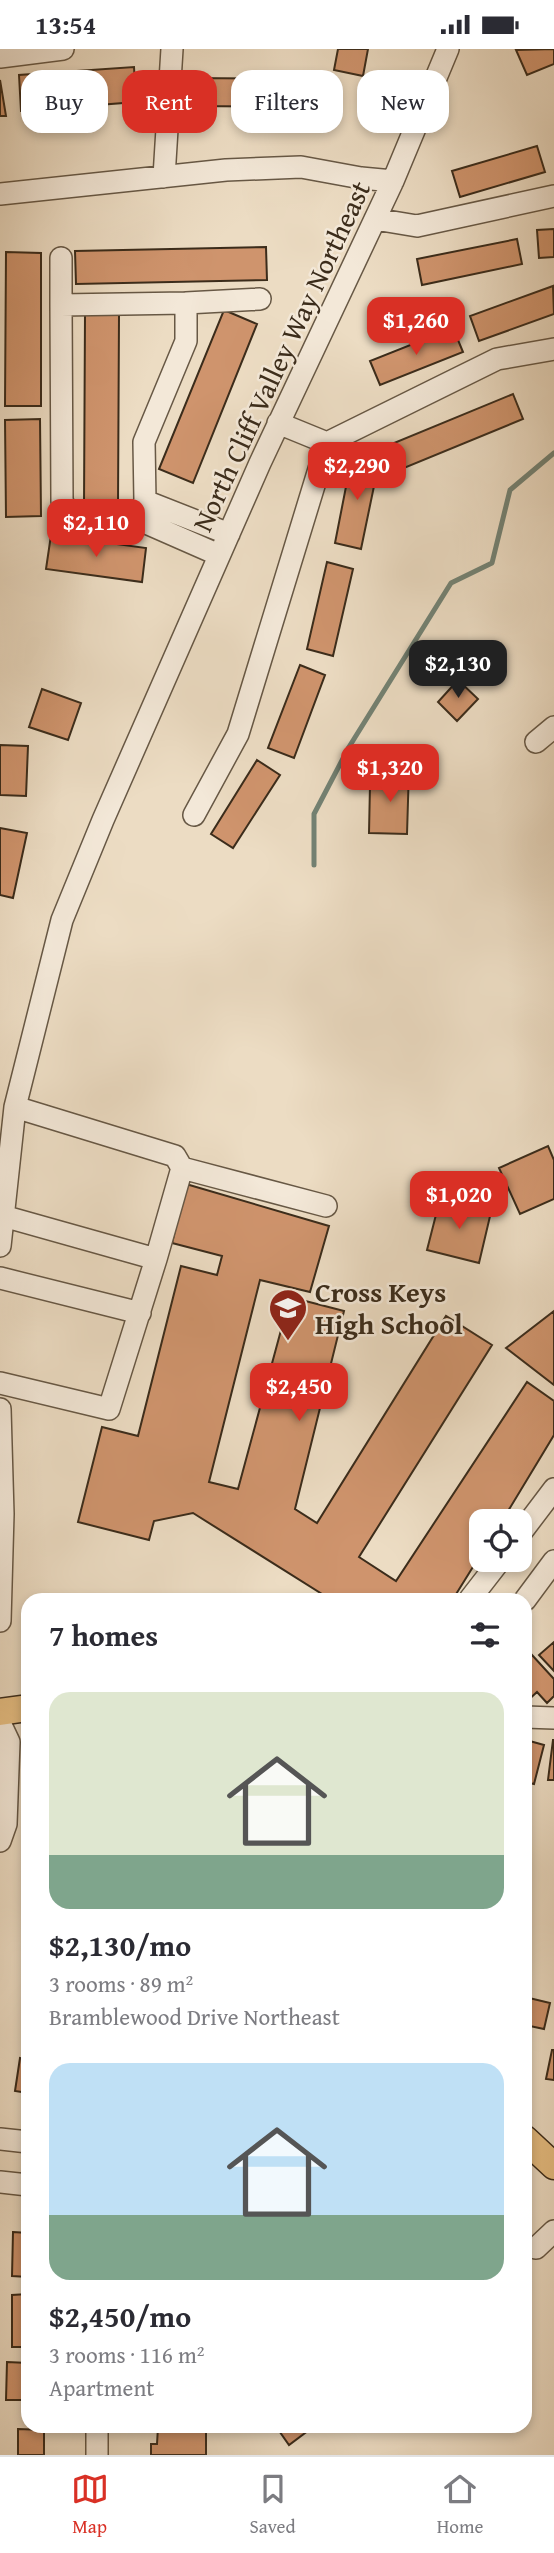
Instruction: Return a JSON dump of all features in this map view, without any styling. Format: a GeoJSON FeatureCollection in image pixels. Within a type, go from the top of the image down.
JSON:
{"type":"FeatureCollection","features":[{"type":"Feature","properties":{"kind":"main road"},"geometry":{"type":"LineString","coordinates":[[0,1712],[21,1709]]}},
{"type":"Feature","properties":{"kind":"main road"},"geometry":{"type":"LineString","coordinates":[[532,2146],[554,2166]]}},
{"type":"Feature","properties":{"kind":"street"},"geometry":{"type":"LineString","coordinates":[[0,57],[62,49]]}},
{"type":"Feature","properties":{"kind":"street"},"geometry":{"type":"LineString","coordinates":[[164,177],[172,49]]}},
{"type":"Feature","properties":{"kind":"street","name":"North Cliff Valley Way Northeast"},"geometry":{"type":"LineString","coordinates":[[0,1246],[15,1107],[62,921],[103,820],[219,555],[278,423],[393,181],[448,49]]}},
{"type":"Feature","properties":{"kind":"street"},"geometry":{"type":"LineString","coordinates":[[0,194],[226,170],[301,167],[361,179],[393,181]]}},
{"type":"Feature","properties":{"kind":"street"},"geometry":{"type":"LineString","coordinates":[[375,219],[417,226],[554,196]]}},
{"type":"Feature","properties":{"kind":"street"},"geometry":{"type":"LineString","coordinates":[[61,258],[62,501],[65,508],[74,514],[101,521],[141,510],[229,534]]}},
{"type":"Feature","properties":{"kind":"street"},"geometry":{"type":"LineString","coordinates":[[61,305],[260,299]]}},
{"type":"Feature","properties":{"kind":"street"},"geometry":{"type":"LineString","coordinates":[[141,510],[145,442],[186,341],[186,303]]}},
{"type":"Feature","properties":{"kind":"street"},"geometry":{"type":"LineString","coordinates":[[194,815],[238,734],[327,443],[497,359],[554,349]]}},
{"type":"Feature","properties":{"kind":"street"},"geometry":{"type":"LineString","coordinates":[[278,423],[327,443]]}},
{"type":"Feature","properties":{"kind":"street"},"geometry":{"type":"LineString","coordinates":[[141,510],[219,555]]}},
{"type":"Feature","properties":{"kind":"street"},"geometry":{"type":"LineString","coordinates":[[536,741],[554,727]]}},
{"type":"Feature","properties":{"kind":"street"},"geometry":{"type":"LineString","coordinates":[[15,1107],[175,1156],[182,1168],[326,1206]]}},
{"type":"Feature","properties":{"kind":"street"},"geometry":{"type":"LineString","coordinates":[[0,1383],[109,1409],[182,1168]]}},
{"type":"Feature","properties":{"kind":"street"},"geometry":{"type":"LineString","coordinates":[[3,1216],[156,1259]]}},
{"type":"Feature","properties":{"kind":"street"},"geometry":{"type":"LineString","coordinates":[[0,1278],[140,1313]]}},
{"type":"Feature","properties":{"kind":"street"},"geometry":{"type":"LineString","coordinates":[[0,1409],[3,1514],[0,1621]]}},
{"type":"Feature","properties":{"kind":"street"},"geometry":{"type":"LineString","coordinates":[[532,1518],[554,1489]]}},
{"type":"Feature","properties":{"kind":"street"},"geometry":{"type":"LineString","coordinates":[[530,1593],[554,1561]]}},
{"type":"Feature","properties":{"kind":"street"},"geometry":{"type":"LineString","coordinates":[[475,1593],[491,1572]]}},
{"type":"Feature","properties":{"kind":"street"},"geometry":{"type":"LineString","coordinates":[[532,1717],[554,1718]]}},
{"type":"Feature","properties":{"kind":"street"},"geometry":{"type":"LineString","coordinates":[[0,1723],[9,1742],[6,1824],[0,1841]]}},
{"type":"Feature","properties":{"kind":"street"},"geometry":{"type":"LineString","coordinates":[[0,2139],[21,2141]]}},
{"type":"Feature","properties":{"kind":"street"},"geometry":{"type":"LineString","coordinates":[[0,2182],[21,2184]]}},
{"type":"Feature","properties":{"kind":"street"},"geometry":{"type":"LineString","coordinates":[[536,2248],[554,2231]]}},
{"type":"Feature","properties":{"kind":"street"},"geometry":{"type":"LineString","coordinates":[[97,2433],[97,2455]]}},
{"type":"Feature","properties":{"kind":"building"},"geometry":{"type":"Polygon","coordinates":[[[338,49],[368,49],[364,70],[357,70],[357,75],[334,70],[338,49]]]}},
{"type":"Feature","properties":{"kind":"building"},"geometry":{"type":"Polygon","coordinates":[[[554,49],[554,64],[527,75],[516,50],[554,49]]]}},
{"type":"Feature","properties":{"kind":"building"},"geometry":{"type":"Polygon","coordinates":[[[134,67],[134,70],[122,70],[122,103],[108,104],[108,70],[91,70],[134,67]]]}},
{"type":"Feature","properties":{"kind":"building"},"geometry":{"type":"Polygon","coordinates":[[[19,75],[21,75],[21,111],[19,75]]]}},
{"type":"Feature","properties":{"kind":"building"},"geometry":{"type":"Polygon","coordinates":[[[217,78],[231,78],[231,106],[217,106],[217,78]]]}},
{"type":"Feature","properties":{"kind":"building"},"geometry":{"type":"Polygon","coordinates":[[[0,80],[6,116],[0,116],[0,80]]]}},
{"type":"Feature","properties":{"kind":"building"},"geometry":{"type":"Polygon","coordinates":[[[537,146],[545,172],[460,197],[452,171],[537,146]]]}},
{"type":"Feature","properties":{"kind":"building"},"geometry":{"type":"Polygon","coordinates":[[[554,229],[554,257],[539,258],[537,230],[554,229]]]}},
{"type":"Feature","properties":{"kind":"building"},"geometry":{"type":"Polygon","coordinates":[[[517,239],[522,264],[422,285],[417,259],[517,239]]]}},
{"type":"Feature","properties":{"kind":"building"},"geometry":{"type":"Polygon","coordinates":[[[266,247],[267,280],[76,284],[75,251],[266,247]]]}},
{"type":"Feature","properties":{"kind":"building"},"geometry":{"type":"Polygon","coordinates":[[[6,252],[41,253],[41,406],[5,406],[6,252]]]}},
{"type":"Feature","properties":{"kind":"building"},"geometry":{"type":"Polygon","coordinates":[[[553,286],[554,314],[479,341],[470,316],[553,286]]]}},
{"type":"Feature","properties":{"kind":"building"},"geometry":{"type":"Polygon","coordinates":[[[224,310],[257,324],[193,483],[159,469],[224,310]]]}},
{"type":"Feature","properties":{"kind":"building"},"geometry":{"type":"Polygon","coordinates":[[[85,314],[119,315],[118,506],[84,506],[85,314]]]}},
{"type":"Feature","properties":{"kind":"building"},"geometry":{"type":"Polygon","coordinates":[[[453,328],[463,352],[380,385],[370,361],[453,328]]]}},
{"type":"Feature","properties":{"kind":"building"},"geometry":{"type":"Polygon","coordinates":[[[513,394],[523,419],[404,468],[394,443],[513,394]]]}},
{"type":"Feature","properties":{"kind":"building"},"geometry":{"type":"Polygon","coordinates":[[[40,419],[41,516],[6,517],[5,420],[40,419]]]}},
{"type":"Feature","properties":{"kind":"building"},"geometry":{"type":"Polygon","coordinates":[[[352,456],[379,462],[361,549],[335,543],[352,456]]]}},
{"type":"Feature","properties":{"kind":"building"},"geometry":{"type":"Polygon","coordinates":[[[51,535],[146,548],[142,582],[46,569],[51,535]]]}},
{"type":"Feature","properties":{"kind":"building"},"geometry":{"type":"Polygon","coordinates":[[[327,562],[353,569],[333,656],[307,649],[327,562]]]}},
{"type":"Feature","properties":{"kind":"building"},"geometry":{"type":"Polygon","coordinates":[[[300,665],[325,675],[294,758],[268,748],[300,665]]]}},
{"type":"Feature","properties":{"kind":"building"},"geometry":{"type":"Polygon","coordinates":[[[458,680],[478,699],[457,721],[438,702],[458,680]]]}},
{"type":"Feature","properties":{"kind":"building"},"geometry":{"type":"Polygon","coordinates":[[[42,689],[81,703],[68,740],[29,727],[42,689]]]}},
{"type":"Feature","properties":{"kind":"building"},"geometry":{"type":"Polygon","coordinates":[[[0,745],[28,746],[26,796],[0,795],[0,745]]]}},
{"type":"Feature","properties":{"kind":"building"},"geometry":{"type":"Polygon","coordinates":[[[257,760],[280,775],[233,848],[211,834],[257,760]]]}},
{"type":"Feature","properties":{"kind":"building"},"geometry":{"type":"Polygon","coordinates":[[[390,767],[409,768],[407,834],[369,833],[370,785],[389,786],[390,767]]]}},
{"type":"Feature","properties":{"kind":"building"},"geometry":{"type":"Polygon","coordinates":[[[0,828],[27,833],[13,898],[0,895],[0,828]]]}},
{"type":"Feature","properties":{"kind":"building"},"geometry":{"type":"Polygon","coordinates":[[[548,1146],[554,1160],[554,1199],[520,1214],[499,1168],[548,1146]]]}},
{"type":"Feature","properties":{"kind":"building"},"geometry":{"type":"Polygon","coordinates":[[[186,1184],[329,1226],[310,1292],[260,1280],[209,1482],[238,1489],[290,1297],[344,1311],[295,1509],[317,1523],[446,1316],[492,1345],[359,1557],[396,1581],[527,1382],[554,1401],[554,1435],[509,1509],[469,1509],[470,1572],[457,1593],[320,1593],[193,1513],[154,1521],[149,1540],[78,1522],[102,1427],[138,1436],[181,1266],[217,1275],[222,1256],[172,1243],[186,1184]]]}},
{"type":"Feature","properties":{"kind":"building"},"geometry":{"type":"Polygon","coordinates":[[[440,1199],[491,1212],[479,1263],[427,1250],[440,1199]]]}},
{"type":"Feature","properties":{"kind":"building"},"geometry":{"type":"Polygon","coordinates":[[[554,1311],[554,1385],[506,1348],[554,1311]]]}},
{"type":"Feature","properties":{"kind":"building"},"geometry":{"type":"Polygon","coordinates":[[[554,1642],[554,1671],[539,1655],[554,1642]]]}},
{"type":"Feature","properties":{"kind":"building"},"geometry":{"type":"Polygon","coordinates":[[[532,1655],[554,1679],[554,1696],[547,1703],[537,1692],[532,1697],[532,1655]]]}},
{"type":"Feature","properties":{"kind":"building"},"geometry":{"type":"Polygon","coordinates":[[[553,1740],[554,1780],[548,1780],[553,1740]]]}},
{"type":"Feature","properties":{"kind":"building"},"geometry":{"type":"Polygon","coordinates":[[[532,1742],[544,1745],[532,1784],[532,1742]]]}},
{"type":"Feature","properties":{"kind":"building"},"geometry":{"type":"Polygon","coordinates":[[[532,1999],[550,2003],[544,2029],[532,2026],[532,1999]]]}},
{"type":"Feature","properties":{"kind":"building"},"geometry":{"type":"Polygon","coordinates":[[[554,2050],[554,2080],[546,2079],[554,2050]]]}},
{"type":"Feature","properties":{"kind":"building"},"geometry":{"type":"Polygon","coordinates":[[[20,2058],[21,2092],[15,2091],[20,2058]]]}},
{"type":"Feature","properties":{"kind":"building"},"geometry":{"type":"Polygon","coordinates":[[[13,2232],[21,2233],[21,2277],[12,2276],[13,2232]]]}},
{"type":"Feature","properties":{"kind":"building"},"geometry":{"type":"Polygon","coordinates":[[[21,2294],[21,2347],[12,2347],[12,2295],[21,2294]]]}},
{"type":"Feature","properties":{"kind":"building"},"geometry":{"type":"Polygon","coordinates":[[[7,2362],[21,2363],[21,2400],[6,2400],[7,2362]]]}},
{"type":"Feature","properties":{"kind":"building"},"geometry":{"type":"Polygon","coordinates":[[[18,2429],[21,2429],[21,2433],[44,2433],[44,2455],[18,2455],[18,2429]]]}},
{"type":"Feature","properties":{"kind":"building"},"geometry":{"type":"Polygon","coordinates":[[[158,2433],[206,2433],[206,2455],[151,2455],[151,2444],[157,2444],[158,2433]]]}},
{"type":"Feature","properties":{"kind":"building"},"geometry":{"type":"Polygon","coordinates":[[[281,2433],[305,2433],[289,2445],[281,2433]]]}},
{"type":"Feature","properties":{"kind":"waterway"},"geometry":{"type":"LineString","coordinates":[[314,865],[314,814],[349,747],[451,583],[492,563],[510,490],[554,453]]}},
{"type":"Feature","properties":{"kind":"place","name":"Cross Keys High School"},"geometry":{"type":"Point","coordinates":[288,1342]}}]}
